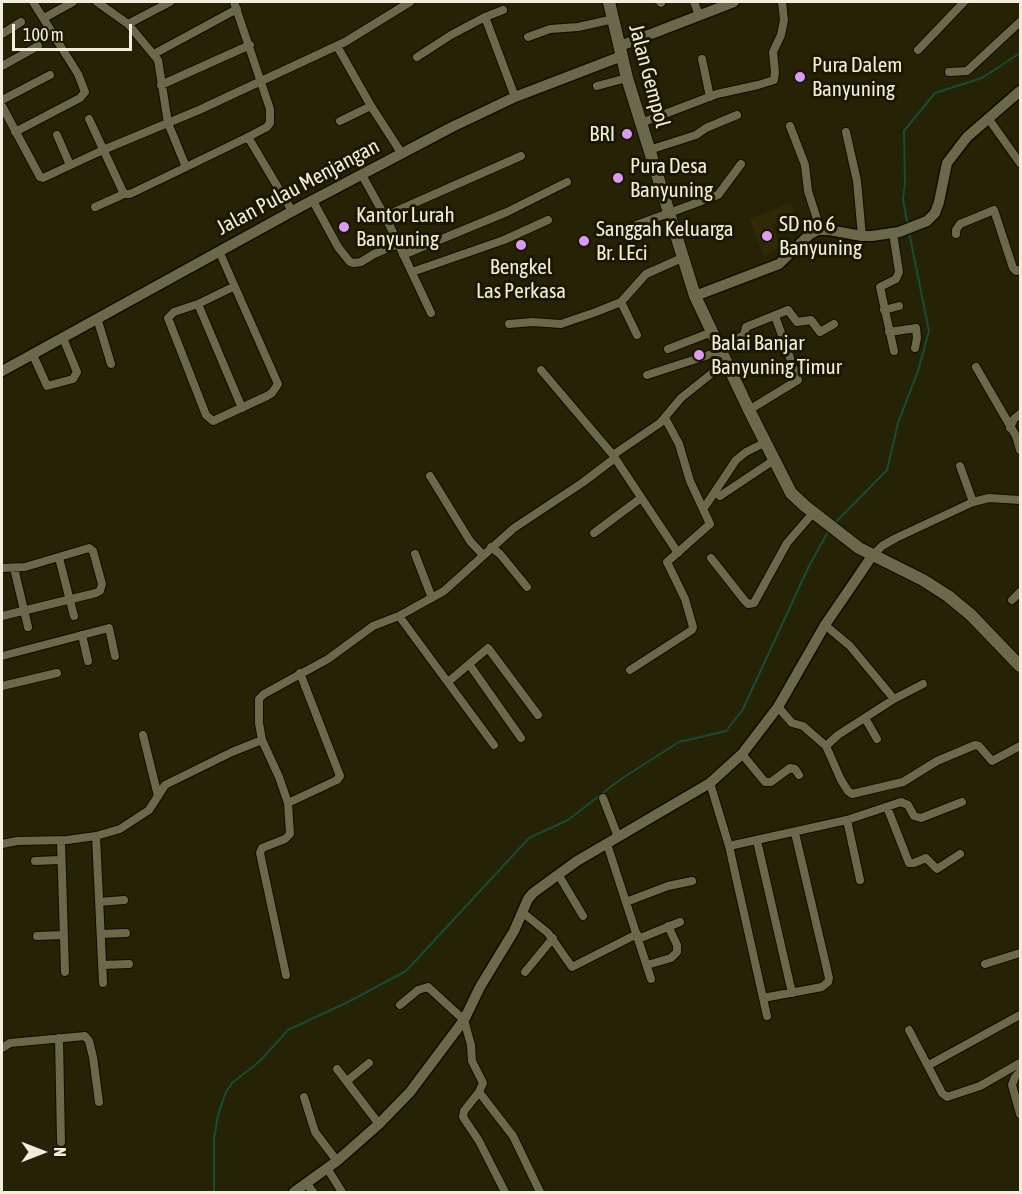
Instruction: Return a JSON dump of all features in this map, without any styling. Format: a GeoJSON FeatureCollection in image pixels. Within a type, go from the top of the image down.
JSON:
{"type":"FeatureCollection","features":[{"type":"Feature","properties":{"kind":"main road","name":"Jalan Gempol"},"geometry":{"type":"LineString","coordinates":[[609,2],[627,78],[695,296],[791,493],[826,524],[872,556],[923,580],[948,596],[971,615],[1020,666]]}},
{"type":"Feature","properties":{"kind":"street"},"geometry":{"type":"LineString","coordinates":[[15,132],[80,98],[85,92],[78,74],[33,2]]}},
{"type":"Feature","properties":{"kind":"street"},"geometry":{"type":"LineString","coordinates":[[44,18],[73,2]]}},
{"type":"Feature","properties":{"kind":"street"},"geometry":{"type":"LineString","coordinates":[[97,2],[128,24],[160,64],[161,86],[168,123],[186,167]]}},
{"type":"Feature","properties":{"kind":"street"},"geometry":{"type":"LineString","coordinates":[[128,24],[170,2]]}},
{"type":"Feature","properties":{"kind":"street"},"geometry":{"type":"LineString","coordinates":[[2,105],[41,178],[337,46],[410,2]]}},
{"type":"Feature","properties":{"kind":"street"},"geometry":{"type":"LineString","coordinates":[[694,2],[699,15]]}},
{"type":"Feature","properties":{"kind":"street","name":"Jalan Pulau Menjangan"},"geometry":{"type":"LineString","coordinates":[[2,371],[292,211],[515,97],[699,15],[734,2]]}},
{"type":"Feature","properties":{"kind":"street"},"geometry":{"type":"LineString","coordinates":[[641,123],[710,97],[774,80],[776,72],[773,52],[781,35],[784,20],[782,2]]}},
{"type":"Feature","properties":{"kind":"street"},"geometry":{"type":"LineString","coordinates":[[918,50],[963,2]]}},
{"type":"Feature","properties":{"kind":"street"},"geometry":{"type":"LineString","coordinates":[[95,207],[124,194],[130,194],[248,137],[270,123],[270,109],[262,81],[236,5],[154,54]]}},
{"type":"Feature","properties":{"kind":"street"},"geometry":{"type":"LineString","coordinates":[[417,57],[451,35],[503,10]]}},
{"type":"Feature","properties":{"kind":"street"},"geometry":{"type":"LineString","coordinates":[[485,17],[515,97]]}},
{"type":"Feature","properties":{"kind":"street"},"geometry":{"type":"LineString","coordinates":[[528,37],[550,29],[578,27],[614,19]]}},
{"type":"Feature","properties":{"kind":"street"},"geometry":{"type":"LineString","coordinates":[[2,34],[21,22]]}},
{"type":"Feature","properties":{"kind":"street"},"geometry":{"type":"LineString","coordinates":[[949,72],[967,71],[1020,22]]}},
{"type":"Feature","properties":{"kind":"street"},"geometry":{"type":"LineString","coordinates":[[161,86],[250,45]]}},
{"type":"Feature","properties":{"kind":"street"},"geometry":{"type":"LineString","coordinates":[[2,66],[38,46]]}},
{"type":"Feature","properties":{"kind":"street"},"geometry":{"type":"LineString","coordinates":[[337,46],[371,106],[402,154]]}},
{"type":"Feature","properties":{"kind":"street"},"geometry":{"type":"LineString","coordinates":[[702,59],[710,97]]}},
{"type":"Feature","properties":{"kind":"street"},"geometry":{"type":"LineString","coordinates":[[2,100],[50,75]]}},
{"type":"Feature","properties":{"kind":"street"},"geometry":{"type":"LineString","coordinates":[[597,86],[627,78]]}},
{"type":"Feature","properties":{"kind":"street"},"geometry":{"type":"LineString","coordinates":[[695,296],[779,264],[809,235],[818,230],[862,237],[896,232],[927,221],[934,213],[947,163],[967,137],[1020,91]]}},
{"type":"Feature","properties":{"kind":"street"},"geometry":{"type":"LineString","coordinates":[[340,121],[371,106]]}},
{"type":"Feature","properties":{"kind":"street"},"geometry":{"type":"LineString","coordinates":[[650,150],[696,135],[706,128],[737,115]]}},
{"type":"Feature","properties":{"kind":"street"},"geometry":{"type":"LineString","coordinates":[[89,118],[124,194]]}},
{"type":"Feature","properties":{"kind":"street"},"geometry":{"type":"LineString","coordinates":[[988,118],[1020,163]]}},
{"type":"Feature","properties":{"kind":"street"},"geometry":{"type":"LineString","coordinates":[[790,126],[805,165],[808,191],[818,230]]}},
{"type":"Feature","properties":{"kind":"street"},"geometry":{"type":"LineString","coordinates":[[846,132],[857,181],[862,237]]}},
{"type":"Feature","properties":{"kind":"street"},"geometry":{"type":"LineString","coordinates":[[57,135],[70,165]]}},
{"type":"Feature","properties":{"kind":"street"},"geometry":{"type":"LineString","coordinates":[[248,137],[292,211]]}},
{"type":"Feature","properties":{"kind":"street"},"geometry":{"type":"LineString","coordinates":[[385,216],[521,156]]}},
{"type":"Feature","properties":{"kind":"street"},"geometry":{"type":"LineString","coordinates":[[628,228],[669,215],[718,195],[741,164]]}},
{"type":"Feature","properties":{"kind":"street"},"geometry":{"type":"LineString","coordinates":[[362,176],[385,216],[431,314]]}},
{"type":"Feature","properties":{"kind":"street"},"geometry":{"type":"LineString","coordinates":[[403,255],[507,212],[567,182]]}},
{"type":"Feature","properties":{"kind":"street"},"geometry":{"type":"LineString","coordinates":[[313,201],[338,247],[350,262],[361,262],[398,244]]}},
{"type":"Feature","properties":{"kind":"street"},"geometry":{"type":"LineString","coordinates":[[956,234],[960,224],[994,210],[1013,268],[1016,271],[1020,270]]}},
{"type":"Feature","properties":{"kind":"street"},"geometry":{"type":"LineString","coordinates":[[411,272],[504,240],[548,220]]}},
{"type":"Feature","properties":{"kind":"street"},"geometry":{"type":"LineString","coordinates":[[894,351],[880,287],[896,279],[899,272],[896,232]]}},
{"type":"Feature","properties":{"kind":"street"},"geometry":{"type":"LineString","coordinates":[[219,251],[233,287],[278,384],[272,393],[213,421],[206,415],[168,320],[171,314],[233,287]]}},
{"type":"Feature","properties":{"kind":"street"},"geometry":{"type":"LineString","coordinates":[[509,324],[532,322],[566,324],[621,302],[646,274],[682,258]]}},
{"type":"Feature","properties":{"kind":"street"},"geometry":{"type":"LineString","coordinates":[[621,302],[637,335]]}},
{"type":"Feature","properties":{"kind":"street"},"geometry":{"type":"LineString","coordinates":[[198,304],[242,408]]}},
{"type":"Feature","properties":{"kind":"street"},"geometry":{"type":"LineString","coordinates":[[884,310],[899,306]]}},
{"type":"Feature","properties":{"kind":"street"},"geometry":{"type":"LineString","coordinates":[[286,975],[260,853],[262,848],[288,837],[290,829],[288,803],[262,741],[259,699],[264,693],[328,659],[373,627],[432,598],[459,579],[514,528],[582,483],[665,418],[722,353],[746,334],[746,327],[789,311],[797,322],[811,320],[820,332],[834,324]]}},
{"type":"Feature","properties":{"kind":"street"},"geometry":{"type":"LineString","coordinates":[[749,410],[798,380],[776,316]]}},
{"type":"Feature","properties":{"kind":"street"},"geometry":{"type":"LineString","coordinates":[[97,318],[111,364]]}},
{"type":"Feature","properties":{"kind":"street"},"geometry":{"type":"LineString","coordinates":[[889,332],[916,328],[915,348]]}},
{"type":"Feature","properties":{"kind":"street"},"geometry":{"type":"LineString","coordinates":[[668,349],[712,332]]}},
{"type":"Feature","properties":{"kind":"street"},"geometry":{"type":"LineString","coordinates":[[33,355],[47,386],[73,379],[77,372],[63,338]]}},
{"type":"Feature","properties":{"kind":"street"},"geometry":{"type":"LineString","coordinates":[[647,375],[722,353]]}},
{"type":"Feature","properties":{"kind":"street"},"geometry":{"type":"LineString","coordinates":[[976,367],[1020,450]]}},
{"type":"Feature","properties":{"kind":"street"},"geometry":{"type":"LineString","coordinates":[[542,370],[614,456],[678,553]]}},
{"type":"Feature","properties":{"kind":"street"},"geometry":{"type":"LineString","coordinates":[[1010,428],[1014,419],[1020,414]]}},
{"type":"Feature","properties":{"kind":"street"},"geometry":{"type":"LineString","coordinates":[[630,670],[693,627],[685,599],[668,565],[668,560],[710,524],[690,481],[679,444],[665,418]]}},
{"type":"Feature","properties":{"kind":"street"},"geometry":{"type":"LineString","coordinates":[[704,508],[736,460],[766,442]]}},
{"type":"Feature","properties":{"kind":"street"},"geometry":{"type":"LineString","coordinates":[[720,496],[774,460]]}},
{"type":"Feature","properties":{"kind":"street"},"geometry":{"type":"LineString","coordinates":[[960,466],[973,502]]}},
{"type":"Feature","properties":{"kind":"street"},"geometry":{"type":"LineString","coordinates":[[430,476],[470,540],[483,555]]}},
{"type":"Feature","properties":{"kind":"street"},"geometry":{"type":"LineString","coordinates":[[594,533],[641,498]]}},
{"type":"Feature","properties":{"kind":"street"},"geometry":{"type":"LineString","coordinates":[[294,1192],[310,1188],[327,1168],[379,1124],[410,1092],[438,1057],[464,1020],[533,892],[618,837],[710,783],[742,754],[778,707],[825,625],[877,550],[896,538],[973,502],[989,498],[1020,500]]}},
{"type":"Feature","properties":{"kind":"street"},"geometry":{"type":"LineString","coordinates":[[711,558],[745,601],[748,604],[754,603],[787,543],[813,513]]}},
{"type":"Feature","properties":{"kind":"street"},"geometry":{"type":"LineString","coordinates":[[491,547],[500,554],[527,587]]}},
{"type":"Feature","properties":{"kind":"street"},"geometry":{"type":"LineString","coordinates":[[2,568],[14,568],[59,558],[89,548],[93,551],[102,584],[100,591],[2,616]]}},
{"type":"Feature","properties":{"kind":"street"},"geometry":{"type":"LineString","coordinates":[[415,554],[432,598]]}},
{"type":"Feature","properties":{"kind":"street"},"geometry":{"type":"LineString","coordinates":[[59,558],[74,616]]}},
{"type":"Feature","properties":{"kind":"street"},"geometry":{"type":"LineString","coordinates":[[14,568],[28,627]]}},
{"type":"Feature","properties":{"kind":"street"},"geometry":{"type":"LineString","coordinates":[[1012,600],[1020,592]]}},
{"type":"Feature","properties":{"kind":"street"},"geometry":{"type":"LineString","coordinates":[[399,616],[494,745]]}},
{"type":"Feature","properties":{"kind":"street"},"geometry":{"type":"LineString","coordinates":[[825,625],[850,646],[894,699]]}},
{"type":"Feature","properties":{"kind":"street"},"geometry":{"type":"LineString","coordinates":[[2,656],[109,628],[116,656]]}},
{"type":"Feature","properties":{"kind":"street"},"geometry":{"type":"LineString","coordinates":[[82,635],[88,661]]}},
{"type":"Feature","properties":{"kind":"street"},"geometry":{"type":"LineString","coordinates":[[448,682],[489,648],[538,715]]}},
{"type":"Feature","properties":{"kind":"street"},"geometry":{"type":"LineString","coordinates":[[469,664],[521,738]]}},
{"type":"Feature","properties":{"kind":"street"},"geometry":{"type":"LineString","coordinates":[[2,686],[57,673]]}},
{"type":"Feature","properties":{"kind":"street"},"geometry":{"type":"LineString","coordinates":[[288,803],[337,780],[340,776],[300,673]]}},
{"type":"Feature","properties":{"kind":"street"},"geometry":{"type":"LineString","coordinates":[[826,746],[838,735],[894,699],[923,684]]}},
{"type":"Feature","properties":{"kind":"street"},"geometry":{"type":"LineString","coordinates":[[778,707],[792,723],[803,726],[826,746],[842,780],[852,794],[903,782],[937,761],[975,745],[979,746],[992,761],[1020,746]]}},
{"type":"Feature","properties":{"kind":"street"},"geometry":{"type":"LineString","coordinates":[[866,718],[876,739]]}},
{"type":"Feature","properties":{"kind":"street"},"geometry":{"type":"LineString","coordinates":[[143,735],[158,796]]}},
{"type":"Feature","properties":{"kind":"street"},"geometry":{"type":"LineString","coordinates":[[2,844],[17,841],[61,841],[96,836],[128,824],[149,810],[165,785],[232,752],[262,741]]}},
{"type":"Feature","properties":{"kind":"street"},"geometry":{"type":"LineString","coordinates":[[742,754],[765,782],[771,782],[790,768],[795,769],[799,775]]}},
{"type":"Feature","properties":{"kind":"street"},"geometry":{"type":"LineString","coordinates":[[710,783],[729,846],[766,1017]]}},
{"type":"Feature","properties":{"kind":"street"},"geometry":{"type":"LineString","coordinates":[[603,798],[618,837]]}},
{"type":"Feature","properties":{"kind":"street"},"geometry":{"type":"LineString","coordinates":[[729,846],[795,833],[905,803],[914,816],[921,818],[962,801]]}},
{"type":"Feature","properties":{"kind":"street"},"geometry":{"type":"LineString","coordinates":[[887,807],[909,862],[914,863],[926,858],[937,868],[960,854]]}},
{"type":"Feature","properties":{"kind":"street"},"geometry":{"type":"LineString","coordinates":[[847,820],[860,880]]}},
{"type":"Feature","properties":{"kind":"street"},"geometry":{"type":"LineString","coordinates":[[762,998],[822,987],[829,978],[795,833]]}},
{"type":"Feature","properties":{"kind":"street"},"geometry":{"type":"LineString","coordinates":[[96,836],[103,983]]}},
{"type":"Feature","properties":{"kind":"street"},"geometry":{"type":"LineString","coordinates":[[61,841],[65,972]]}},
{"type":"Feature","properties":{"kind":"street"},"geometry":{"type":"LineString","coordinates":[[757,841],[792,993]]}},
{"type":"Feature","properties":{"kind":"street"},"geometry":{"type":"LineString","coordinates":[[607,844],[651,979]]}},
{"type":"Feature","properties":{"kind":"street"},"geometry":{"type":"LineString","coordinates":[[34,861],[62,860]]}},
{"type":"Feature","properties":{"kind":"street"},"geometry":{"type":"LineString","coordinates":[[558,874],[583,916]]}},
{"type":"Feature","properties":{"kind":"street"},"geometry":{"type":"LineString","coordinates":[[626,902],[668,886],[693,881]]}},
{"type":"Feature","properties":{"kind":"street"},"geometry":{"type":"LineString","coordinates":[[99,902],[124,900]]}},
{"type":"Feature","properties":{"kind":"street"},"geometry":{"type":"LineString","coordinates":[[522,912],[553,938],[572,967],[638,937],[681,922]]}},
{"type":"Feature","properties":{"kind":"street"},"geometry":{"type":"LineString","coordinates":[[646,965],[671,958],[677,952],[677,945],[668,926]]}},
{"type":"Feature","properties":{"kind":"street"},"geometry":{"type":"LineString","coordinates":[[101,934],[126,933]]}},
{"type":"Feature","properties":{"kind":"street"},"geometry":{"type":"LineString","coordinates":[[37,936],[64,935]]}},
{"type":"Feature","properties":{"kind":"street"},"geometry":{"type":"LineString","coordinates":[[525,972],[553,938]]}},
{"type":"Feature","properties":{"kind":"street"},"geometry":{"type":"LineString","coordinates":[[985,964],[1020,953]]}},
{"type":"Feature","properties":{"kind":"street"},"geometry":{"type":"LineString","coordinates":[[102,965],[129,964]]}},
{"type":"Feature","properties":{"kind":"street"},"geometry":{"type":"LineString","coordinates":[[399,1005],[418,990],[428,987],[464,1020],[471,1045],[472,1061],[483,1083],[464,1111],[463,1117],[479,1141],[505,1192]]}},
{"type":"Feature","properties":{"kind":"street"},"geometry":{"type":"LineString","coordinates":[[929,1065],[1020,1016]]}},
{"type":"Feature","properties":{"kind":"street"},"geometry":{"type":"LineString","coordinates":[[909,1030],[942,1093],[947,1097],[980,1086],[1020,1063]]}},
{"type":"Feature","properties":{"kind":"street"},"geometry":{"type":"LineString","coordinates":[[2,1048],[10,1043],[83,1035],[87,1038],[93,1057],[99,1102]]}},
{"type":"Feature","properties":{"kind":"street"},"geometry":{"type":"LineString","coordinates":[[59,1038],[61,1142]]}},
{"type":"Feature","properties":{"kind":"street"},"geometry":{"type":"LineString","coordinates":[[346,1081],[369,1063]]}},
{"type":"Feature","properties":{"kind":"street"},"geometry":{"type":"LineString","coordinates":[[337,1069],[379,1124]]}},
{"type":"Feature","properties":{"kind":"street"},"geometry":{"type":"LineString","coordinates":[[1020,1072],[1012,1085],[1020,1114]]}},
{"type":"Feature","properties":{"kind":"street"},"geometry":{"type":"LineString","coordinates":[[479,1092],[513,1136],[540,1192]]}},
{"type":"Feature","properties":{"kind":"street"},"geometry":{"type":"LineString","coordinates":[[304,1096],[312,1125],[327,1150],[337,1161]]}},
{"type":"Feature","properties":{"kind":"street"},"geometry":{"type":"LineString","coordinates":[[327,1168],[342,1192]]}},
{"type":"Feature","properties":{"kind":"shaded area","name":"SD no 6 Banyuning"},"geometry":{"type":"Polygon","coordinates":[[[791,203],[795,214],[772,224],[782,249],[764,256],[749,219],[791,203]]]}},
{"type":"Feature","properties":{"kind":"waterway"},"geometry":{"type":"LineString","coordinates":[[908,226],[903,200],[904,131],[935,93],[982,78],[1020,53]]}},
{"type":"Feature","properties":{"kind":"waterway"},"geometry":{"type":"LineString","coordinates":[[835,523],[887,470],[898,423],[918,371],[929,331],[909,232]]}},
{"type":"Feature","properties":{"kind":"waterway"},"geometry":{"type":"LineString","coordinates":[[214,1192],[214,1139],[218,1115],[225,1094],[232,1083],[260,1061],[288,1030],[406,971],[529,838],[568,820],[621,779],[679,742],[726,731],[743,709],[809,566],[829,530]]}},
{"type":"Feature","properties":{"kind":"place","name":"Pura Dalem Banyuning"},"geometry":{"type":"Point","coordinates":[800,77]}},
{"type":"Feature","properties":{"kind":"place","name":"BRI"},"geometry":{"type":"Point","coordinates":[627,134]}},
{"type":"Feature","properties":{"kind":"place","name":"Pura Desa Banyuning"},"geometry":{"type":"Point","coordinates":[618,178]}},
{"type":"Feature","properties":{"kind":"place","name":"Kantor Lurah Banyuning"},"geometry":{"type":"Point","coordinates":[344,227]}},
{"type":"Feature","properties":{"kind":"place","name":"SD no 6 Banyuning"},"geometry":{"type":"Point","coordinates":[767,236]}},
{"type":"Feature","properties":{"kind":"place","name":"Sanggah Keluarga Br. LEci"},"geometry":{"type":"Point","coordinates":[584,241]}},
{"type":"Feature","properties":{"kind":"place","name":"Bengkel Las Perkasa"},"geometry":{"type":"Point","coordinates":[521,245]}},
{"type":"Feature","properties":{"kind":"place","name":"Balai Banjar Banyuning Timur"},"geometry":{"type":"Point","coordinates":[699,355]}}]}
